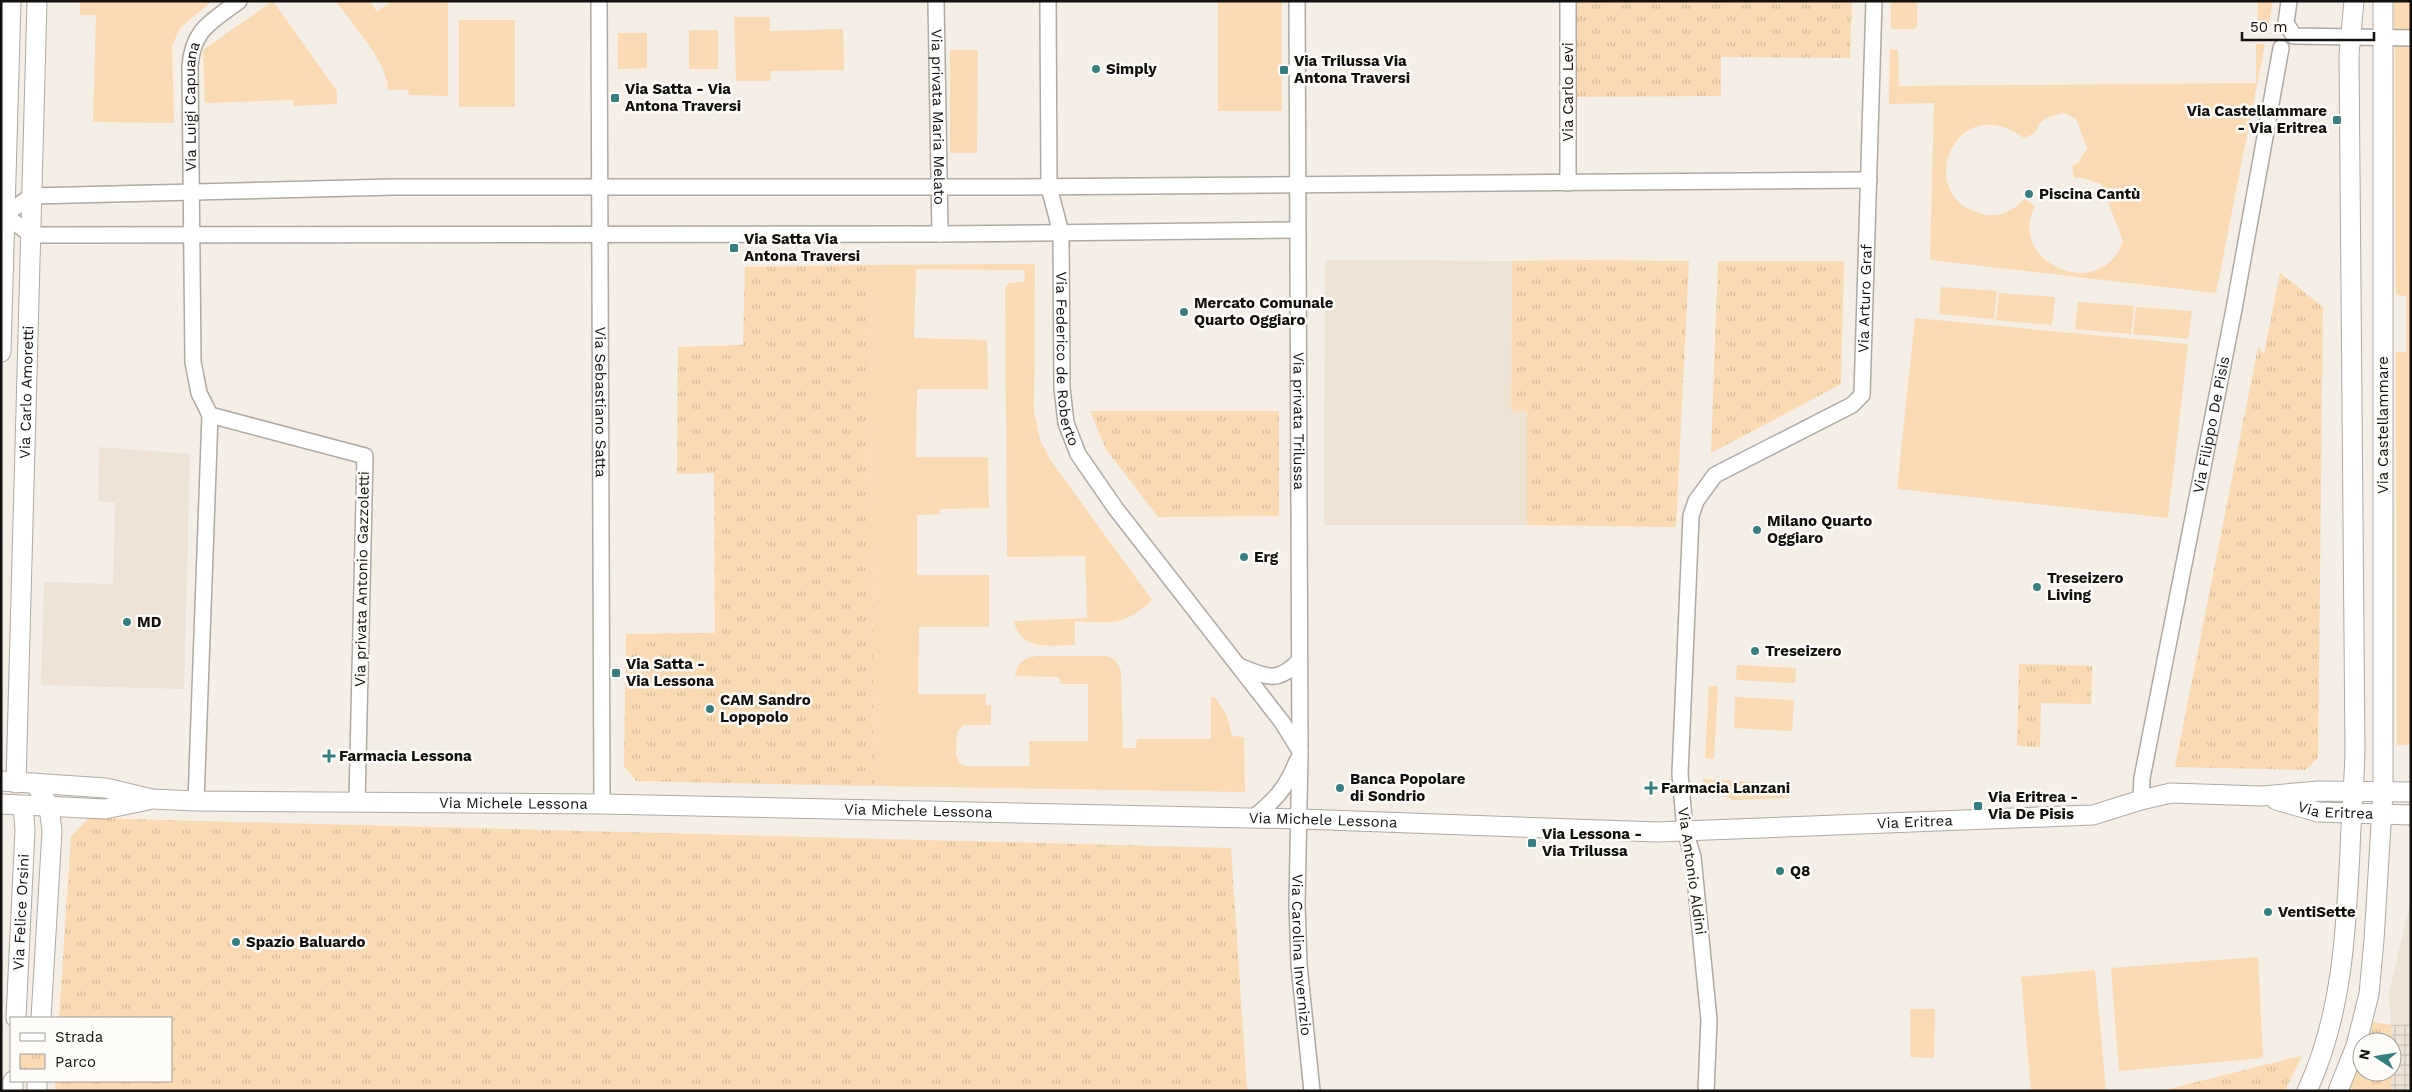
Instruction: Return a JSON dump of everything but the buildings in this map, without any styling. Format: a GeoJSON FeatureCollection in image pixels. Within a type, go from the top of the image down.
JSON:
{"type":"FeatureCollection","features":[{"type":"Feature","properties":{"kind":"street","name":"Via Carlo Amoretti"},"geometry":{"type":"LineString","coordinates":[[1,352],[5,214],[5,37],[11,1]]}},
{"type":"Feature","properties":{"kind":"street","name":"Via Carlo Amoretti"},"geometry":{"type":"LineString","coordinates":[[9,782],[31,235],[36,1]]}},
{"type":"Feature","properties":{"kind":"street","name":"Via Luigi Capuana"},"geometry":{"type":"LineString","coordinates":[[191,234],[191,49],[201,29],[238,1]]}},
{"type":"Feature","properties":{"kind":"street","name":"Via Sebastiano Satta"},"geometry":{"type":"LineString","coordinates":[[599,1],[602,804]]}},
{"type":"Feature","properties":{"kind":"street","name":"Via privata Maria Melato"},"geometry":{"type":"LineString","coordinates":[[936,1],[940,234]]}},
{"type":"Feature","properties":{"kind":"street","name":"Via Federico de Roberto"},"geometry":{"type":"LineString","coordinates":[[1048,1],[1049,187],[1061,233],[1062,388],[1066,423],[1078,454],[1116,509],[1282,722],[1300,752]]}},
{"type":"Feature","properties":{"kind":"street","name":"Via privata Trilussa"},"geometry":{"type":"LineString","coordinates":[[1297,1],[1300,661]]}},
{"type":"Feature","properties":{"kind":"street","name":"Via Carlo Levi"},"geometry":{"type":"LineString","coordinates":[[1568,1],[1568,183]]}},
{"type":"Feature","properties":{"kind":"street","name":"Via Arturo Graf"},"geometry":{"type":"LineString","coordinates":[[1696,501],[1715,475],[1852,405],[1862,395],[1874,1]]}},
{"type":"Feature","properties":{"kind":"street"},"geometry":{"type":"LineString","coordinates":[[2289,1],[2286,24],[2294,36],[2411,38]]}},
{"type":"Feature","properties":{"kind":"street","name":"Via Castellammare"},"geometry":{"type":"LineString","coordinates":[[2306,1091],[2330,1025],[2346,935],[2355,752],[2350,37],[2354,1]]}},
{"type":"Feature","properties":{"kind":"street","name":"Via Castellammare"},"geometry":{"type":"LineString","coordinates":[[2338,1091],[2356,1046],[2369,994],[2383,792],[2383,1]]}},
{"type":"Feature","properties":{"kind":"street","name":"Via Filippo De Pisis"},"geometry":{"type":"LineString","coordinates":[[2141,800],[2142,778],[2234,309],[2281,48]]}},
{"type":"Feature","properties":{"kind":"street"},"geometry":{"type":"LineString","coordinates":[[1297,230],[940,234],[31,235],[5,214],[31,196],[393,187],[1049,187],[1869,180]]}},
{"type":"Feature","properties":{"kind":"street"},"geometry":{"type":"LineString","coordinates":[[191,234],[193,362],[199,393],[210,415],[196,801]]}},
{"type":"Feature","properties":{"kind":"street","name":"Via privata Antonio Gazzoletti"},"geometry":{"type":"LineString","coordinates":[[210,415],[365,456],[357,802]]}},
{"type":"Feature","properties":{"kind":"street","name":"Via Antonio Aldini"},"geometry":{"type":"LineString","coordinates":[[1696,501],[1690,528],[1680,774],[1685,832],[1692,857],[1709,1020],[1706,1091]]}},
{"type":"Feature","properties":{"kind":"street"},"geometry":{"type":"LineString","coordinates":[[1300,661],[1300,819]]}},
{"type":"Feature","properties":{"kind":"street","name":"Via Federico de Roberto"},"geometry":{"type":"LineString","coordinates":[[1236,665],[1262,676],[1276,677],[1289,672],[1300,661]]}},
{"type":"Feature","properties":{"kind":"street"},"geometry":{"type":"LineString","coordinates":[[1252,818],[1277,799],[1290,779],[1300,752]]}},
{"type":"Feature","properties":{"kind":"street","name":"Via Michele Lessona"},"geometry":{"type":"LineString","coordinates":[[152,799],[105,809],[22,805],[1,802],[9,782],[106,788],[152,799],[196,801],[602,804],[1300,819],[1685,832]]}},
{"type":"Feature","properties":{"kind":"street"},"geometry":{"type":"LineString","coordinates":[[22,805],[35,784],[49,806]]}},
{"type":"Feature","properties":{"kind":"street","name":"Via Eritrea"},"geometry":{"type":"LineString","coordinates":[[1685,832],[2093,815],[2171,793],[2262,796],[2319,791],[2411,792]]}},
{"type":"Feature","properties":{"kind":"street","name":"Via Eritrea"},"geometry":{"type":"LineString","coordinates":[[2262,796],[2318,812],[2382,812],[2411,815]]}},
{"type":"Feature","properties":{"kind":"street","name":"Via Felice Orsini"},"geometry":{"type":"LineString","coordinates":[[16,1017],[25,830],[22,805]]}},
{"type":"Feature","properties":{"kind":"street","name":"Via Felice Orsini"},"geometry":{"type":"LineString","coordinates":[[41,1017],[52,831],[49,806]]}},
{"type":"Feature","properties":{"kind":"street","name":"Via Carolina Invernizio"},"geometry":{"type":"LineString","coordinates":[[1300,819],[1297,854],[1298,934],[1312,1091]]}},
{"type":"Feature","properties":{"kind":"shaded area"},"geometry":{"type":"Polygon","coordinates":[[[1325,260],[1512,261],[1511,410],[1527,411],[1527,525],[1324,525],[1325,260]]]}},
{"type":"Feature","properties":{"kind":"shaded area"},"geometry":{"type":"Polygon","coordinates":[[[99,447],[190,454],[184,689],[41,685],[44,582],[113,584],[115,503],[98,501],[99,447]]]}},
{"type":"Feature","properties":{"kind":"shaded area"},"geometry":{"type":"Polygon","coordinates":[[[2411,900],[2411,1024],[2391,1025],[2389,992],[2411,900]]]}},
{"type":"Feature","properties":{"kind":"shaded area"},"geometry":{"type":"Polygon","coordinates":[[[2411,1024],[2411,1091],[2390,1091],[2392,1082],[2402,1082],[2402,1032],[2391,1032],[2391,1025],[2411,1024]]]}},
{"type":"Feature","properties":{"kind":"green space"},"geometry":{"type":"Polygon","coordinates":[[[80,1],[212,1],[180,28],[172,46],[174,123],[93,122],[96,15],[80,15],[80,1]]]}},
{"type":"Feature","properties":{"kind":"green space"},"geometry":{"type":"Polygon","coordinates":[[[273,1],[337,91],[337,104],[294,106],[293,100],[205,103],[203,50],[273,1]]]}},
{"type":"Feature","properties":{"kind":"green space"},"geometry":{"type":"Polygon","coordinates":[[[336,1],[370,1],[377,12],[392,1],[448,1],[448,96],[409,95],[408,90],[388,90],[386,79],[376,56],[336,1]]]}},
{"type":"Feature","properties":{"kind":"green space"},"geometry":{"type":"Polygon","coordinates":[[[1218,1],[1282,1],[1282,111],[1218,111],[1218,1]]]}},
{"type":"Feature","properties":{"kind":"green space"},"geometry":{"type":"Polygon","coordinates":[[[1577,1],[1852,1],[1850,58],[1721,57],[1721,96],[1575,97],[1577,1]]]}},
{"type":"Feature","properties":{"kind":"green space"},"geometry":{"type":"Polygon","coordinates":[[[1891,1],[1917,1],[1917,26],[1915,29],[1891,29],[1891,1]]]}},
{"type":"Feature","properties":{"kind":"green space"},"geometry":{"type":"Polygon","coordinates":[[[2258,1],[2273,1],[2268,28],[2257,25],[2258,1]]]}},
{"type":"Feature","properties":{"kind":"green space"},"geometry":{"type":"Polygon","coordinates":[[[2394,1],[2411,1],[2411,32],[2394,34],[2394,1]]]}},
{"type":"Feature","properties":{"kind":"green space"},"geometry":{"type":"Polygon","coordinates":[[[734,17],[770,17],[770,31],[843,29],[844,70],[771,71],[770,81],[736,81],[734,17]]]}},
{"type":"Feature","properties":{"kind":"green space"},"geometry":{"type":"Polygon","coordinates":[[[459,20],[515,20],[515,107],[459,107],[459,20]]]}},
{"type":"Feature","properties":{"kind":"green space"},"geometry":{"type":"Polygon","coordinates":[[[689,30],[718,30],[718,69],[689,69],[689,30]]]}},
{"type":"Feature","properties":{"kind":"green space"},"geometry":{"type":"Polygon","coordinates":[[[618,33],[647,33],[647,68],[618,69],[618,33]]]}},
{"type":"Feature","properties":{"kind":"green space"},"geometry":{"type":"Polygon","coordinates":[[[2256,44],[2265,44],[2216,293],[1930,260],[1934,103],[1889,104],[1890,49],[1898,50],[1899,86],[2256,83],[2256,44]],[[2064,113],[2046,118],[2039,124],[2035,133],[2024,138],[1999,126],[1977,126],[1961,136],[1950,152],[1946,171],[1950,190],[1964,206],[1987,215],[1997,215],[2008,212],[2024,199],[2035,206],[2029,226],[2033,244],[2044,259],[2060,268],[2078,273],[2096,270],[2112,260],[2123,241],[2101,184],[2083,178],[2074,178],[2072,166],[2079,162],[2087,148],[2076,119],[2064,113]]]}},
{"type":"Feature","properties":{"kind":"green space"},"geometry":{"type":"Polygon","coordinates":[[[2395,44],[2411,44],[2411,745],[2397,745],[2396,352],[2406,352],[2406,296],[2396,295],[2395,44]]]}},
{"type":"Feature","properties":{"kind":"green space"},"geometry":{"type":"Polygon","coordinates":[[[950,50],[978,50],[977,153],[950,153],[950,50]]]}},
{"type":"Feature","properties":{"kind":"green space"},"geometry":{"type":"Polygon","coordinates":[[[1512,261],[1689,261],[1676,527],[1527,525],[1527,411],[1511,411],[1512,261]]]}},
{"type":"Feature","properties":{"kind":"green space"},"geometry":{"type":"Polygon","coordinates":[[[1718,261],[1844,261],[1841,384],[1711,453],[1718,261]]]}},
{"type":"Feature","properties":{"kind":"green space"},"geometry":{"type":"Polygon","coordinates":[[[1035,264],[1034,412],[1040,440],[1051,461],[1152,600],[1142,609],[1125,619],[1108,622],[1075,621],[1075,645],[1038,645],[1023,638],[1017,631],[1014,621],[1087,618],[1085,556],[1007,557],[1005,289],[1009,283],[1024,282],[1025,270],[916,269],[914,338],[987,340],[988,389],[917,389],[916,457],[988,457],[989,508],[940,509],[940,514],[917,515],[917,575],[989,575],[989,627],[919,627],[918,694],[986,694],[986,705],[991,705],[991,725],[963,725],[957,732],[956,755],[960,764],[965,766],[1030,766],[1029,741],[1088,741],[1088,684],[1060,684],[1059,677],[1015,676],[1019,664],[1028,658],[1037,656],[1107,656],[1115,660],[1121,671],[1123,748],[1136,748],[1137,739],[1211,739],[1211,697],[1215,697],[1227,716],[1232,736],[1244,737],[1245,792],[874,786],[870,265],[1035,264]]]}},
{"type":"Feature","properties":{"kind":"green space"},"geometry":{"type":"Polygon","coordinates":[[[870,265],[874,786],[636,781],[624,766],[626,634],[715,633],[714,473],[677,474],[678,347],[743,345],[745,267],[870,265]]]}},
{"type":"Feature","properties":{"kind":"green space"},"geometry":{"type":"Polygon","coordinates":[[[2280,273],[2323,307],[2318,758],[2305,770],[2175,767],[2258,347],[2264,354],[2280,273]]]}},
{"type":"Feature","properties":{"kind":"green space"},"geometry":{"type":"Polygon","coordinates":[[[1941,287],[1997,291],[1994,319],[1939,314],[1941,287]]]}},
{"type":"Feature","properties":{"kind":"green space"},"geometry":{"type":"Polygon","coordinates":[[[1999,293],[2055,297],[2052,325],[1996,320],[1999,293]]]}},
{"type":"Feature","properties":{"kind":"green space"},"geometry":{"type":"Polygon","coordinates":[[[2078,302],[2134,306],[2131,334],[2075,329],[2078,302]]]}},
{"type":"Feature","properties":{"kind":"green space"},"geometry":{"type":"Polygon","coordinates":[[[2136,307],[2192,311],[2188,339],[2133,334],[2136,307]]]}},
{"type":"Feature","properties":{"kind":"green space"},"geometry":{"type":"Polygon","coordinates":[[[1915,318],[2188,344],[2168,518],[1897,489],[1915,318]]]}},
{"type":"Feature","properties":{"kind":"green space"},"geometry":{"type":"Polygon","coordinates":[[[1090,411],[1279,411],[1279,516],[1158,517],[1106,449],[1090,411]]]}},
{"type":"Feature","properties":{"kind":"green space"},"geometry":{"type":"Polygon","coordinates":[[[2019,664],[2092,666],[2091,704],[2041,703],[2040,747],[2017,746],[2019,664]]]}},
{"type":"Feature","properties":{"kind":"green space"},"geometry":{"type":"Polygon","coordinates":[[[1737,665],[1796,668],[1795,683],[1736,680],[1737,665]]]}},
{"type":"Feature","properties":{"kind":"green space"},"geometry":{"type":"Polygon","coordinates":[[[1709,686],[1718,686],[1714,759],[1705,758],[1709,686]]]}},
{"type":"Feature","properties":{"kind":"green space"},"geometry":{"type":"Polygon","coordinates":[[[1735,697],[1794,700],[1792,731],[1734,728],[1735,697]]]}},
{"type":"Feature","properties":{"kind":"green space"},"geometry":{"type":"Polygon","coordinates":[[[1703,779],[1789,784],[1789,798],[1733,800],[1715,792],[1704,791],[1703,779]]]}},
{"type":"Feature","properties":{"kind":"green space"},"geometry":{"type":"Polygon","coordinates":[[[89,818],[1231,848],[1247,1091],[55,1091],[55,1082],[172,1082],[172,1017],[59,1017],[71,836],[89,818]]]}},
{"type":"Feature","properties":{"kind":"green space"},"geometry":{"type":"Polygon","coordinates":[[[2258,957],[2263,1058],[2119,1071],[2111,968],[2258,957]]]}},
{"type":"Feature","properties":{"kind":"green space"},"geometry":{"type":"Polygon","coordinates":[[[2095,970],[2106,1091],[2031,1091],[2021,977],[2095,970]]]}},
{"type":"Feature","properties":{"kind":"green space"},"geometry":{"type":"Polygon","coordinates":[[[1910,1009],[1935,1009],[1934,1058],[1910,1057],[1910,1009]]]}},
{"type":"Feature","properties":{"kind":"green space"},"geometry":{"type":"Polygon","coordinates":[[[2373,1022],[2391,1025],[2391,1032],[2371,1032],[2373,1022]]]}},
{"type":"Feature","properties":{"kind":"green space"},"geometry":{"type":"Polygon","coordinates":[[[2302,1056],[2285,1091],[2161,1091],[2288,1059],[2302,1056]]]}},
{"type":"Feature","properties":{"kind":"green space"},"geometry":{"type":"Polygon","coordinates":[[[2353,1082],[2392,1082],[2390,1091],[2349,1091],[2353,1082]]]}},
{"type":"Feature","properties":{"kind":"place","name":"Simply"},"geometry":{"type":"Point","coordinates":[1096,69]}},
{"type":"Feature","properties":{"kind":"place","name":"Via Trilussa Via Antona Traversi"},"geometry":{"type":"Point","coordinates":[1284,70]}},
{"type":"Feature","properties":{"kind":"place","name":"Via Satta - Via Antona Traversi"},"geometry":{"type":"Point","coordinates":[615,98]}},
{"type":"Feature","properties":{"kind":"place","name":"Via Castellammare - Via Eritrea"},"geometry":{"type":"Point","coordinates":[2337,120]}},
{"type":"Feature","properties":{"kind":"place","name":"Piscina Cantù"},"geometry":{"type":"Point","coordinates":[2029,194]}},
{"type":"Feature","properties":{"kind":"place","name":"Via Satta Via Antona Traversi"},"geometry":{"type":"Point","coordinates":[734,248]}},
{"type":"Feature","properties":{"kind":"place","name":"Mercato Comunale Quarto Oggiaro"},"geometry":{"type":"Point","coordinates":[1184,312]}},
{"type":"Feature","properties":{"kind":"place","name":"Milano Quarto Oggiaro"},"geometry":{"type":"Point","coordinates":[1757,530]}},
{"type":"Feature","properties":{"kind":"place","name":"Erg"},"geometry":{"type":"Point","coordinates":[1244,557]}},
{"type":"Feature","properties":{"kind":"place","name":"Treseizero Living"},"geometry":{"type":"Point","coordinates":[2037,587]}},
{"type":"Feature","properties":{"kind":"place","name":"MD"},"geometry":{"type":"Point","coordinates":[127,622]}},
{"type":"Feature","properties":{"kind":"place","name":"Treseizero"},"geometry":{"type":"Point","coordinates":[1755,651]}},
{"type":"Feature","properties":{"kind":"place","name":"Via Satta - Via Lessona"},"geometry":{"type":"Point","coordinates":[616,673]}},
{"type":"Feature","properties":{"kind":"place","name":"CAM Sandro Lopopolo"},"geometry":{"type":"Point","coordinates":[710,709]}},
{"type":"Feature","properties":{"kind":"place","name":"Farmacia Lessona"},"geometry":{"type":"Point","coordinates":[329,756]}},
{"type":"Feature","properties":{"kind":"place","name":"Banca Popolare di Sondrio"},"geometry":{"type":"Point","coordinates":[1340,788]}},
{"type":"Feature","properties":{"kind":"place","name":"Farmacia Lanzani"},"geometry":{"type":"Point","coordinates":[1651,788]}},
{"type":"Feature","properties":{"kind":"place","name":"Via Eritrea - Via De Pisis"},"geometry":{"type":"Point","coordinates":[1978,806]}},
{"type":"Feature","properties":{"kind":"place","name":"Via Lessona - Via Trilussa"},"geometry":{"type":"Point","coordinates":[1532,843]}},
{"type":"Feature","properties":{"kind":"place","name":"Q8"},"geometry":{"type":"Point","coordinates":[1780,871]}},
{"type":"Feature","properties":{"kind":"place","name":"VentiSette"},"geometry":{"type":"Point","coordinates":[2268,912]}},
{"type":"Feature","properties":{"kind":"place","name":"Spazio Baluardo"},"geometry":{"type":"Point","coordinates":[236,942]}}]}
